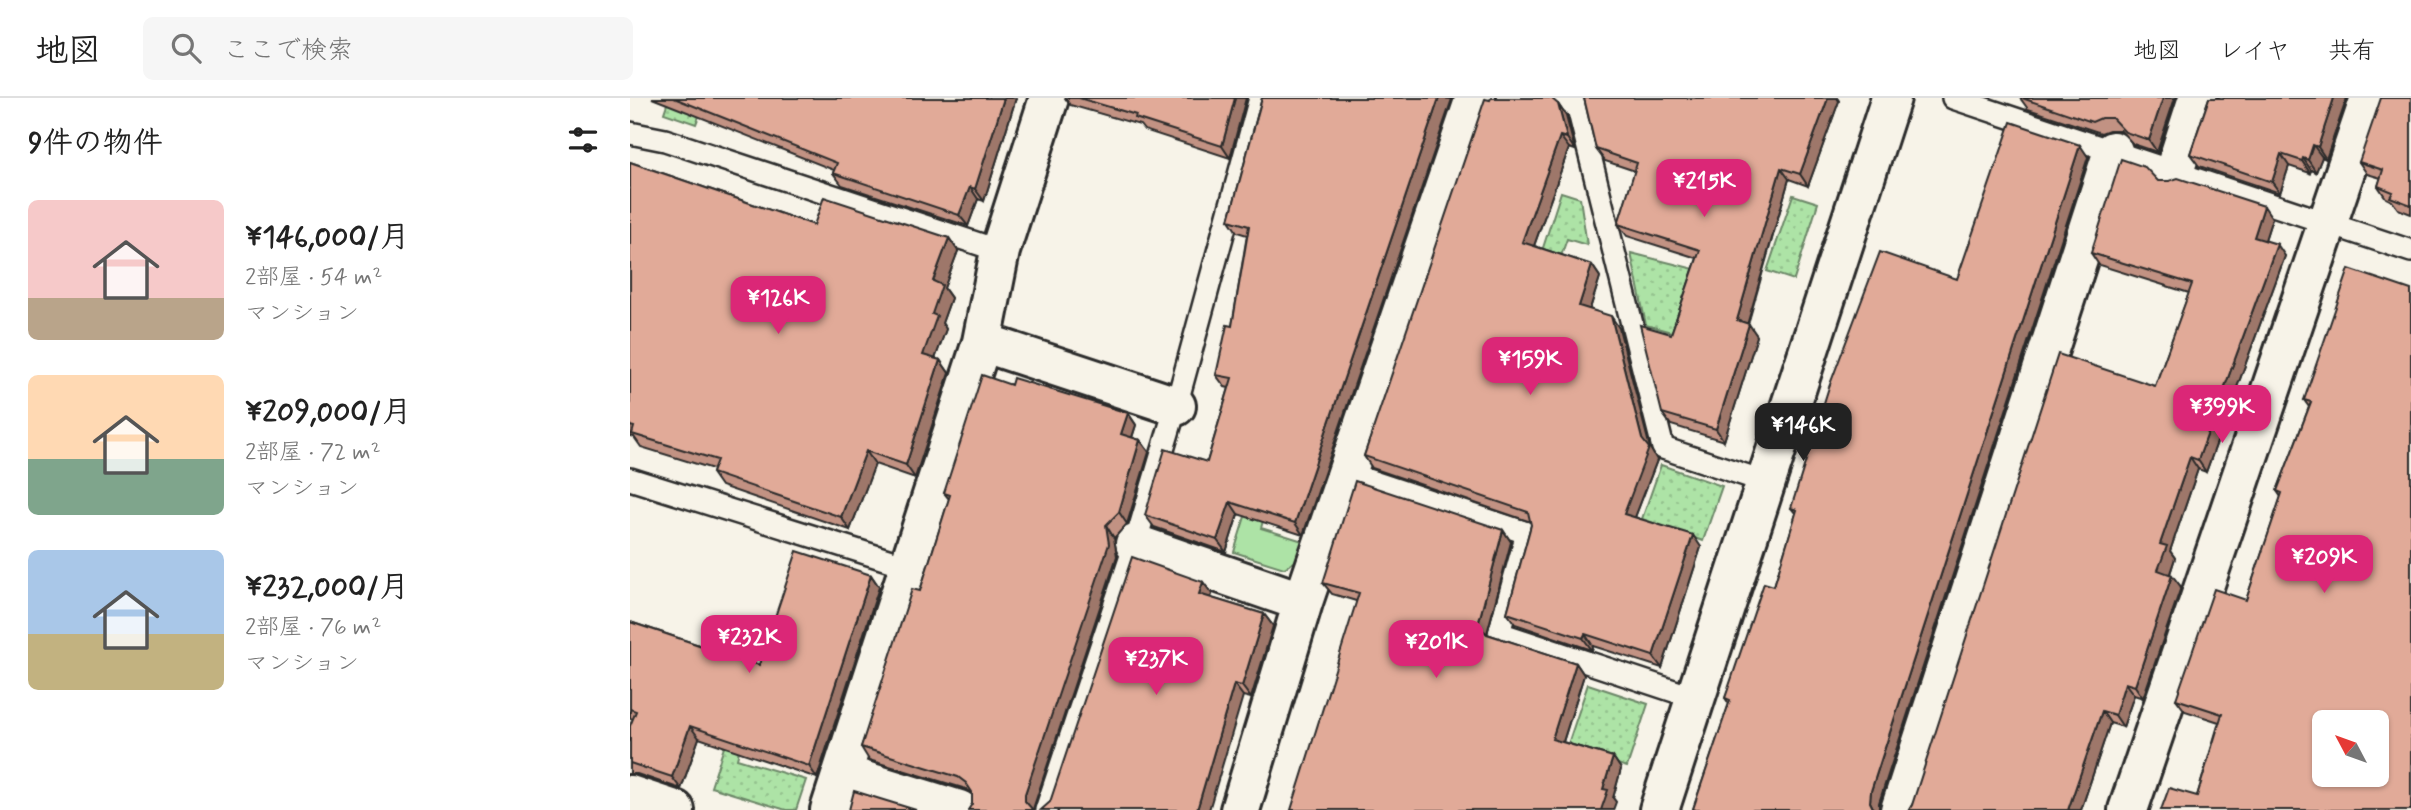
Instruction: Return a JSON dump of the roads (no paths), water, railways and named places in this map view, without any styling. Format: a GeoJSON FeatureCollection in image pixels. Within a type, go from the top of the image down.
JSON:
{"type":"FeatureCollection","features":[{"type":"Feature","properties":{"kind":"street"},"geometry":{"type":"LineString","coordinates":[[831,810],[982,342],[1000,251],[1049,98]]}},
{"type":"Feature","properties":{"kind":"street"},"geometry":{"type":"LineString","coordinates":[[1240,810],[1303,602],[1475,98]]}},
{"type":"Feature","properties":{"kind":"street"},"geometry":{"type":"LineString","coordinates":[[1659,810],[1891,98]]}},
{"type":"Feature","properties":{"kind":"street"},"geometry":{"type":"LineString","coordinates":[[2174,172],[2198,98]]}},
{"type":"Feature","properties":{"kind":"street"},"geometry":{"type":"LineString","coordinates":[[2128,810],[2370,98]]}},
{"type":"Feature","properties":{"kind":"street"},"geometry":{"type":"LineString","coordinates":[[1900,810],[2113,151]]}},
{"type":"Feature","properties":{"kind":"street"},"geometry":{"type":"LineString","coordinates":[[982,342],[1176,406]]}},
{"type":"Feature","properties":{"kind":"street"},"geometry":{"type":"LineString","coordinates":[[1135,544],[1303,602]]}},
{"type":"Feature","properties":{"kind":"street"},"geometry":{"type":"LineString","coordinates":[[842,774],[959,810]]}},
{"type":"Feature","properties":{"kind":"street"},"geometry":{"type":"LineString","coordinates":[[630,795],[676,810]]}},
{"type":"Feature","properties":{"kind":"lane"},"geometry":{"type":"LineString","coordinates":[[1046,810],[1135,544],[1176,406],[1259,98]]}},
{"type":"Feature","properties":{"kind":"lane"},"geometry":{"type":"LineString","coordinates":[[1563,98],[1578,108],[1663,448],[1766,482]]}},
{"type":"Feature","properties":{"kind":"lane"},"geometry":{"type":"LineString","coordinates":[[1953,98],[2411,251]]}},
{"type":"Feature","properties":{"kind":"lane"},"geometry":{"type":"LineString","coordinates":[[630,133],[665,140],[1000,251]]}},
{"type":"Feature","properties":{"kind":"lane"},"geometry":{"type":"LineString","coordinates":[[1346,473],[1527,533],[1499,633],[1695,698]]}},
{"type":"Feature","properties":{"kind":"lane"},"geometry":{"type":"LineString","coordinates":[[630,479],[909,567]]}}]}
